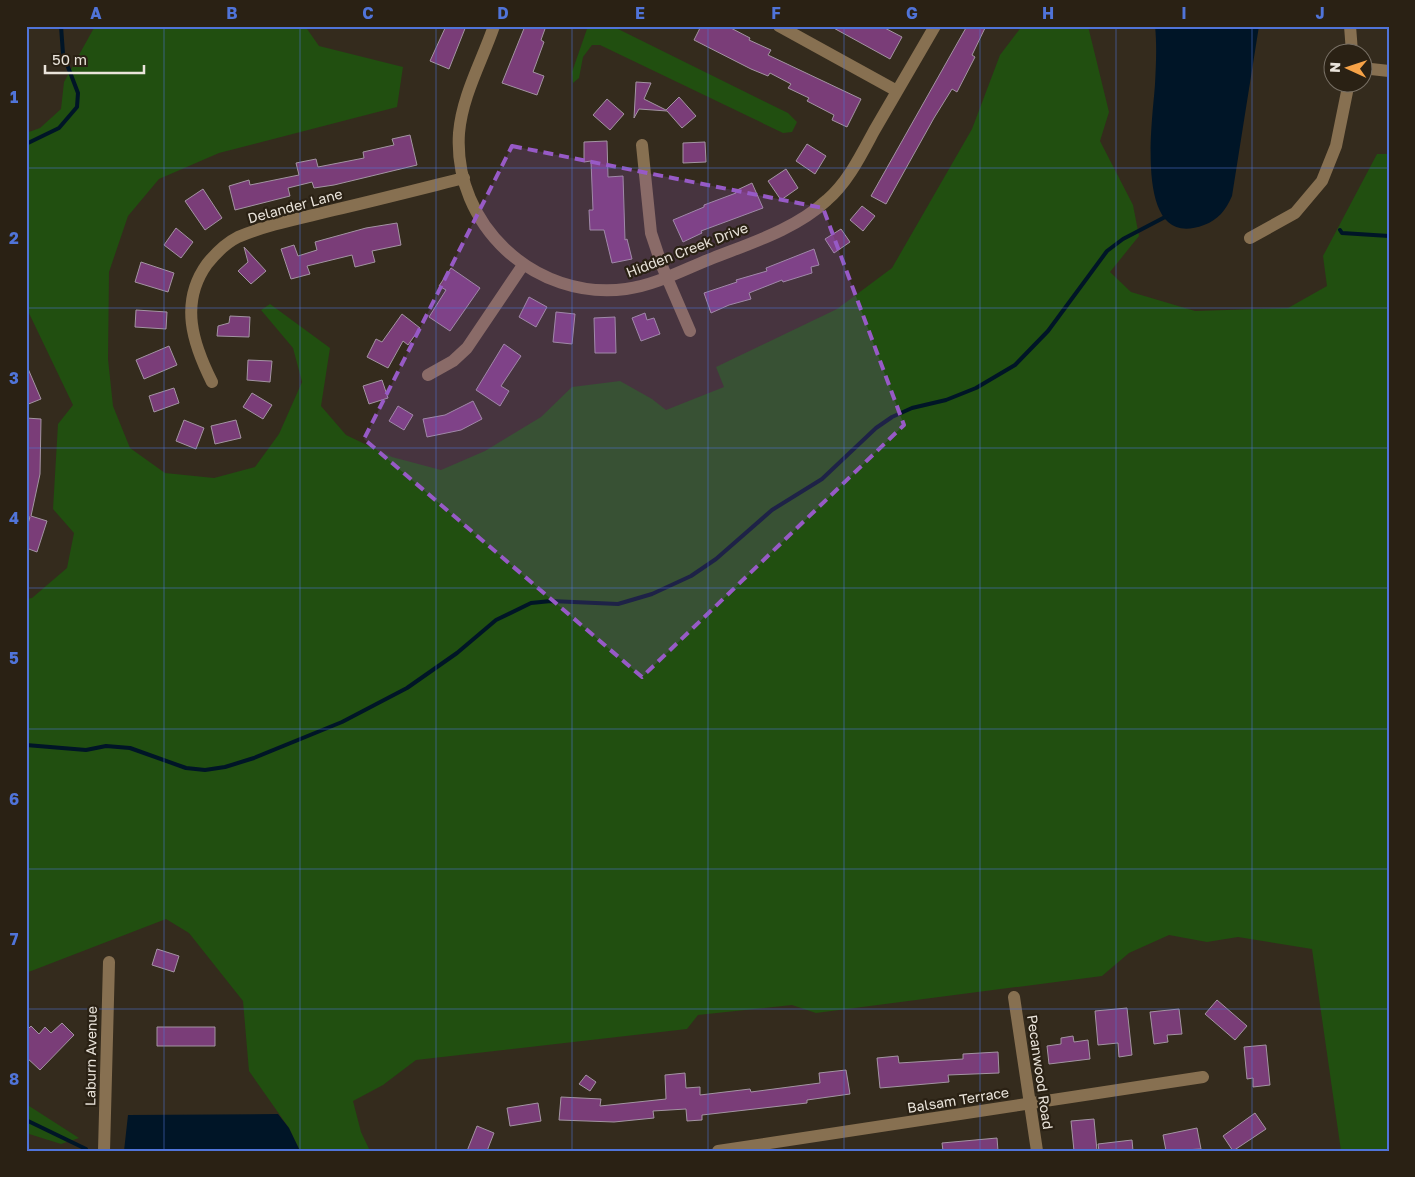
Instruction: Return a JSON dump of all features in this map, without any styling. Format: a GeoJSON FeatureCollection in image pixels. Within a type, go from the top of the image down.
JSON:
{"type":"FeatureCollection","features":[{"type":"Feature","properties":{"kind":"street","name":"Hidden Creek Drive"},"geometry":{"type":"LineString","coordinates":[[494,26],[462,114],[459,149],[464,178],[481,222],[495,241],[524,264],[554,281],[575,288],[600,290],[642,286],[792,224],[827,200],[840,187],[855,164],[935,26]]}},
{"type":"Feature","properties":{"kind":"street"},"geometry":{"type":"LineString","coordinates":[[778,26],[897,91]]}},
{"type":"Feature","properties":{"kind":"street"},"geometry":{"type":"LineString","coordinates":[[1350,26],[1351,42]]}},
{"type":"Feature","properties":{"kind":"street"},"geometry":{"type":"LineString","coordinates":[[1372,69],[1389,71]]}},
{"type":"Feature","properties":{"kind":"street"},"geometry":{"type":"LineString","coordinates":[[1250,238],[1295,213],[1322,181],[1336,146],[1347,92]]}},
{"type":"Feature","properties":{"kind":"street"},"geometry":{"type":"LineString","coordinates":[[642,145],[651,233],[666,276],[690,331]]}},
{"type":"Feature","properties":{"kind":"street","name":"Delander Lane"},"geometry":{"type":"LineString","coordinates":[[212,382],[200,357],[192,331],[190,312],[193,292],[200,273],[223,247],[237,238],[281,223],[464,178]]}},
{"type":"Feature","properties":{"kind":"street"},"geometry":{"type":"LineString","coordinates":[[428,375],[453,361],[467,348],[524,264]]}},
{"type":"Feature","properties":{"kind":"street","name":"Laburn Avenue"},"geometry":{"type":"LineString","coordinates":[[104,1151],[108,962]]}},
{"type":"Feature","properties":{"kind":"street","name":"Pecanwood Road"},"geometry":{"type":"LineString","coordinates":[[1014,997],[1037,1151]]}},
{"type":"Feature","properties":{"kind":"street","name":"Balsam Terrace"},"geometry":{"type":"LineString","coordinates":[[718,1151],[1203,1077]]}},
{"type":"Feature","properties":{"kind":"highlighted area"},"geometry":{"type":"Polygon","coordinates":[[[512,146],[823,208],[904,425],[642,677],[364,439],[512,146]]]}},
{"type":"Feature","properties":{"kind":"green space"},"geometry":{"type":"Polygon","coordinates":[[[95,26],[305,26],[319,46],[403,67],[397,107],[219,153],[159,179],[128,216],[109,272],[108,359],[113,406],[130,448],[165,473],[214,478],[255,467],[279,434],[302,382],[293,348],[261,310],[270,304],[330,348],[321,406],[346,435],[392,457],[441,470],[485,451],[541,417],[572,387],[620,381],[652,399],[666,410],[724,387],[716,367],[837,309],[892,268],[972,129],[1000,55],[1022,26],[1088,26],[1109,112],[1100,141],[1133,205],[1139,236],[1110,272],[1131,292],[1195,311],[1288,308],[1327,286],[1323,256],[1377,154],[1389,154],[1389,1151],[1341,1151],[1312,949],[1238,937],[1207,942],[1169,935],[1129,953],[1102,976],[816,1013],[792,1005],[698,1015],[687,1029],[416,1060],[383,1085],[353,1101],[361,1132],[370,1151],[300,1151],[289,1128],[249,1071],[243,1001],[189,933],[166,919],[26,973],[26,599],[32,598],[67,568],[74,533],[53,509],[58,424],[73,405],[26,307],[26,133],[40,128],[61,109],[64,82],[95,26]]]}},
{"type":"Feature","properties":{"kind":"green space"},"geometry":{"type":"Polygon","coordinates":[[[588,26],[612,26],[788,113],[797,122],[792,132],[783,133],[600,45],[592,45],[583,57],[579,78],[573,83],[572,72],[588,26]]]}},
{"type":"Feature","properties":{"kind":"green space"},"geometry":{"type":"Polygon","coordinates":[[[26,1104],[79,1138],[61,1144],[26,1133],[26,1104]]]}},
{"type":"Feature","properties":{"kind":"water"},"geometry":{"type":"Polygon","coordinates":[[[1155,26],[1259,26],[1232,196],[1221,214],[1204,225],[1181,228],[1166,220],[1156,202],[1152,178],[1151,151],[1156,62],[1155,26]]]}},
{"type":"Feature","properties":{"kind":"water"},"geometry":{"type":"Polygon","coordinates":[[[278,1114],[289,1128],[300,1151],[124,1151],[128,1115],[278,1114]]]}},
{"type":"Feature","properties":{"kind":"building"},"geometry":{"type":"Polygon","coordinates":[[[446,26],[466,26],[449,69],[430,61],[446,26]]]}},
{"type":"Feature","properties":{"kind":"building"},"geometry":{"type":"Polygon","coordinates":[[[525,26],[546,26],[541,40],[544,42],[533,72],[544,76],[537,95],[502,83],[525,26]]]}},
{"type":"Feature","properties":{"kind":"building"},"geometry":{"type":"Polygon","coordinates":[[[701,26],[727,26],[750,38],[749,40],[771,50],[768,55],[861,99],[847,127],[832,120],[834,115],[807,101],[809,98],[788,88],[791,84],[770,73],[768,76],[751,69],[694,40],[701,26]]]}},
{"type":"Feature","properties":{"kind":"building"},"geometry":{"type":"Polygon","coordinates":[[[830,26],[881,26],[902,37],[890,59],[830,26]]]}},
{"type":"Feature","properties":{"kind":"building"},"geometry":{"type":"Polygon","coordinates":[[[967,26],[986,26],[972,55],[975,57],[957,92],[952,89],[934,118],[886,204],[871,196],[967,26]]]}},
{"type":"Feature","properties":{"kind":"building"},"geometry":{"type":"Polygon","coordinates":[[[636,82],[651,83],[644,99],[666,110],[679,97],[696,116],[682,128],[667,111],[639,109],[634,118],[636,82]]]}},
{"type":"Feature","properties":{"kind":"building"},"geometry":{"type":"Polygon","coordinates":[[[607,99],[624,114],[610,130],[593,115],[607,99]]]}},
{"type":"Feature","properties":{"kind":"building"},"geometry":{"type":"Polygon","coordinates":[[[410,135],[417,165],[334,185],[314,188],[312,182],[288,188],[290,196],[235,210],[229,186],[249,180],[250,185],[299,175],[296,163],[316,159],[318,167],[364,158],[363,152],[394,145],[392,139],[410,135]]]}},
{"type":"Feature","properties":{"kind":"building"},"geometry":{"type":"Polygon","coordinates":[[[607,141],[608,177],[623,176],[625,240],[627,239],[632,259],[612,263],[604,230],[590,230],[589,210],[593,210],[591,161],[584,162],[584,142],[607,141]]]}},
{"type":"Feature","properties":{"kind":"building"},"geometry":{"type":"Polygon","coordinates":[[[705,142],[706,162],[683,163],[683,143],[705,142]]]}},
{"type":"Feature","properties":{"kind":"building"},"geometry":{"type":"Polygon","coordinates":[[[807,144],[826,156],[815,174],[796,161],[807,144]]]}},
{"type":"Feature","properties":{"kind":"building"},"geometry":{"type":"Polygon","coordinates":[[[786,169],[798,188],[781,200],[768,181],[786,169]]]}},
{"type":"Feature","properties":{"kind":"building"},"geometry":{"type":"Polygon","coordinates":[[[752,183],[763,208],[701,231],[702,233],[683,242],[673,220],[704,207],[704,205],[736,193],[735,191],[752,183]]]}},
{"type":"Feature","properties":{"kind":"building"},"geometry":{"type":"Polygon","coordinates":[[[203,189],[222,218],[205,230],[185,201],[203,189]]]}},
{"type":"Feature","properties":{"kind":"building"},"geometry":{"type":"Polygon","coordinates":[[[862,206],[875,216],[863,231],[850,220],[862,206]]]}},
{"type":"Feature","properties":{"kind":"building"},"geometry":{"type":"Polygon","coordinates":[[[397,223],[401,245],[372,251],[375,262],[355,267],[352,255],[307,266],[310,274],[291,279],[281,249],[294,245],[298,256],[317,250],[315,242],[366,228],[397,223]]]}},
{"type":"Feature","properties":{"kind":"building"},"geometry":{"type":"Polygon","coordinates":[[[176,228],[193,242],[181,258],[164,245],[176,228]]]}},
{"type":"Feature","properties":{"kind":"building"},"geometry":{"type":"Polygon","coordinates":[[[841,229],[850,242],[834,253],[825,239],[841,229]]]}},
{"type":"Feature","properties":{"kind":"building"},"geometry":{"type":"Polygon","coordinates":[[[244,247],[266,271],[251,284],[238,271],[248,262],[244,247]]]}},
{"type":"Feature","properties":{"kind":"building"},"geometry":{"type":"Polygon","coordinates":[[[814,249],[819,265],[811,267],[812,273],[783,282],[782,280],[749,293],[751,299],[729,305],[711,313],[704,293],[737,282],[736,280],[767,271],[766,268],[814,249]]]}},
{"type":"Feature","properties":{"kind":"building"},"geometry":{"type":"Polygon","coordinates":[[[141,262],[174,273],[168,292],[135,282],[141,262]]]}},
{"type":"Feature","properties":{"kind":"building"},"geometry":{"type":"Polygon","coordinates":[[[451,268],[480,288],[450,331],[429,317],[446,290],[439,286],[451,268]]]}},
{"type":"Feature","properties":{"kind":"building"},"geometry":{"type":"Polygon","coordinates":[[[529,297],[547,307],[536,327],[519,317],[529,297]]]}},
{"type":"Feature","properties":{"kind":"building"},"geometry":{"type":"Polygon","coordinates":[[[136,310],[167,312],[166,329],[135,327],[136,310]]]}},
{"type":"Feature","properties":{"kind":"building"},"geometry":{"type":"Polygon","coordinates":[[[556,312],[575,314],[572,344],[553,342],[556,312]]]}},
{"type":"Feature","properties":{"kind":"building"},"geometry":{"type":"Polygon","coordinates":[[[645,313],[647,320],[654,318],[660,334],[641,341],[632,318],[645,313]]]}},
{"type":"Feature","properties":{"kind":"building"},"geometry":{"type":"Polygon","coordinates":[[[402,314],[420,328],[408,345],[403,341],[388,368],[367,357],[376,339],[382,342],[402,314]]]}},
{"type":"Feature","properties":{"kind":"building"},"geometry":{"type":"Polygon","coordinates":[[[230,316],[250,317],[249,337],[217,336],[218,326],[229,323],[230,316]]]}},
{"type":"Feature","properties":{"kind":"building"},"geometry":{"type":"Polygon","coordinates":[[[615,317],[616,353],[595,353],[594,318],[615,317]]]}},
{"type":"Feature","properties":{"kind":"building"},"geometry":{"type":"Polygon","coordinates":[[[504,344],[521,356],[501,386],[509,391],[500,406],[476,390],[504,344]]]}},
{"type":"Feature","properties":{"kind":"building"},"geometry":{"type":"Polygon","coordinates":[[[169,346],[177,365],[144,379],[136,360],[169,346]]]}},
{"type":"Feature","properties":{"kind":"building"},"geometry":{"type":"Polygon","coordinates":[[[248,360],[272,361],[270,382],[247,380],[248,360]]]}},
{"type":"Feature","properties":{"kind":"building"},"geometry":{"type":"Polygon","coordinates":[[[26,364],[41,399],[26,405],[26,364]]]}},
{"type":"Feature","properties":{"kind":"building"},"geometry":{"type":"Polygon","coordinates":[[[382,380],[388,398],[369,404],[363,386],[382,380]]]}},
{"type":"Feature","properties":{"kind":"building"},"geometry":{"type":"Polygon","coordinates":[[[174,388],[179,403],[154,412],[149,396],[174,388]]]}},
{"type":"Feature","properties":{"kind":"building"},"geometry":{"type":"Polygon","coordinates":[[[252,393],[272,405],[263,419],[243,407],[252,393]]]}},
{"type":"Feature","properties":{"kind":"building"},"geometry":{"type":"Polygon","coordinates":[[[473,401],[482,419],[461,430],[427,437],[423,419],[445,415],[473,401]]]}},
{"type":"Feature","properties":{"kind":"building"},"geometry":{"type":"Polygon","coordinates":[[[398,406],[413,415],[404,430],[389,421],[398,406]]]}},
{"type":"Feature","properties":{"kind":"building"},"geometry":{"type":"Polygon","coordinates":[[[26,418],[41,419],[40,474],[31,516],[47,521],[37,552],[26,548],[26,530],[30,517],[26,517],[26,418]]]}},
{"type":"Feature","properties":{"kind":"building"},"geometry":{"type":"Polygon","coordinates":[[[184,420],[204,428],[196,449],[176,441],[184,420]]]}},
{"type":"Feature","properties":{"kind":"building"},"geometry":{"type":"Polygon","coordinates":[[[236,420],[241,438],[215,444],[211,426],[236,420]]]}},
{"type":"Feature","properties":{"kind":"building"},"geometry":{"type":"Polygon","coordinates":[[[157,949],[179,956],[174,972],[152,965],[157,949]]]}},
{"type":"Feature","properties":{"kind":"building"},"geometry":{"type":"Polygon","coordinates":[[[1217,1000],[1247,1026],[1235,1040],[1205,1014],[1217,1000]]]}},
{"type":"Feature","properties":{"kind":"building"},"geometry":{"type":"Polygon","coordinates":[[[1127,1008],[1132,1055],[1119,1057],[1118,1043],[1098,1045],[1095,1011],[1127,1008]]]}},
{"type":"Feature","properties":{"kind":"building"},"geometry":{"type":"Polygon","coordinates":[[[1179,1009],[1182,1034],[1167,1035],[1168,1042],[1154,1044],[1150,1012],[1179,1009]]]}},
{"type":"Feature","properties":{"kind":"building"},"geometry":{"type":"Polygon","coordinates":[[[62,1023],[74,1035],[40,1070],[26,1057],[26,1031],[31,1026],[39,1034],[45,1027],[51,1033],[62,1023]]]}},
{"type":"Feature","properties":{"kind":"building"},"geometry":{"type":"Polygon","coordinates":[[[157,1027],[215,1027],[215,1046],[157,1046],[157,1027]]]}},
{"type":"Feature","properties":{"kind":"building"},"geometry":{"type":"Polygon","coordinates":[[[1073,1036],[1074,1042],[1088,1040],[1090,1059],[1049,1064],[1047,1046],[1061,1044],[1061,1038],[1073,1036]]]}},
{"type":"Feature","properties":{"kind":"building"},"geometry":{"type":"Polygon","coordinates":[[[1266,1045],[1270,1085],[1253,1087],[1253,1078],[1247,1079],[1244,1047],[1266,1045]]]}},
{"type":"Feature","properties":{"kind":"building"},"geometry":{"type":"Polygon","coordinates":[[[998,1052],[999,1073],[948,1075],[949,1082],[880,1088],[877,1058],[898,1056],[899,1063],[963,1059],[963,1054],[998,1052]]]}},
{"type":"Feature","properties":{"kind":"building"},"geometry":{"type":"Polygon","coordinates":[[[846,1070],[850,1094],[807,1100],[807,1103],[702,1115],[702,1120],[687,1121],[686,1109],[653,1111],[654,1118],[614,1122],[559,1120],[561,1097],[601,1099],[600,1106],[666,1099],[665,1075],[685,1073],[686,1088],[700,1087],[700,1095],[750,1089],[751,1092],[820,1083],[819,1073],[846,1070]]]}},
{"type":"Feature","properties":{"kind":"building"},"geometry":{"type":"Polygon","coordinates":[[[586,1075],[596,1082],[590,1091],[579,1084],[586,1075]]]}},
{"type":"Feature","properties":{"kind":"building"},"geometry":{"type":"Polygon","coordinates":[[[538,1103],[541,1121],[510,1126],[507,1108],[538,1103]]]}},
{"type":"Feature","properties":{"kind":"building"},"geometry":{"type":"Polygon","coordinates":[[[1255,1113],[1266,1129],[1233,1151],[1223,1136],[1255,1113]]]}},
{"type":"Feature","properties":{"kind":"building"},"geometry":{"type":"Polygon","coordinates":[[[1094,1119],[1097,1151],[1074,1151],[1071,1121],[1094,1119]]]}},
{"type":"Feature","properties":{"kind":"building"},"geometry":{"type":"Polygon","coordinates":[[[477,1126],[494,1133],[487,1151],[467,1151],[477,1126]]]}},
{"type":"Feature","properties":{"kind":"building"},"geometry":{"type":"Polygon","coordinates":[[[1197,1128],[1201,1149],[1166,1151],[1163,1135],[1197,1128]]]}},
{"type":"Feature","properties":{"kind":"building"},"geometry":{"type":"Polygon","coordinates":[[[997,1138],[998,1151],[943,1151],[942,1143],[997,1138]]]}},
{"type":"Feature","properties":{"kind":"building"},"geometry":{"type":"Polygon","coordinates":[[[1132,1140],[1133,1151],[1099,1151],[1098,1144],[1132,1140]]]}},
{"type":"Feature","properties":{"kind":"waterway"},"geometry":{"type":"LineString","coordinates":[[26,144],[59,128],[77,107],[78,93],[63,54],[61,26]]}},
{"type":"Feature","properties":{"kind":"waterway"},"geometry":{"type":"LineString","coordinates":[[26,745],[86,750],[106,746],[130,748],[186,768],[205,770],[225,767],[254,758],[342,722],[407,688],[457,653],[496,620],[531,603],[551,601],[618,604],[652,594],[691,576],[716,559],[772,510],[822,479],[876,428],[892,417],[912,408],[946,400],[976,388],[1015,365],[1048,331],[1107,251],[1123,239],[1167,216]]}},
{"type":"Feature","properties":{"kind":"waterway"},"geometry":{"type":"LineString","coordinates":[[1340,230],[1342,233],[1389,236]]}},
{"type":"Feature","properties":{"kind":"waterway"},"geometry":{"type":"LineString","coordinates":[[26,1120],[86,1149]]}}]}
